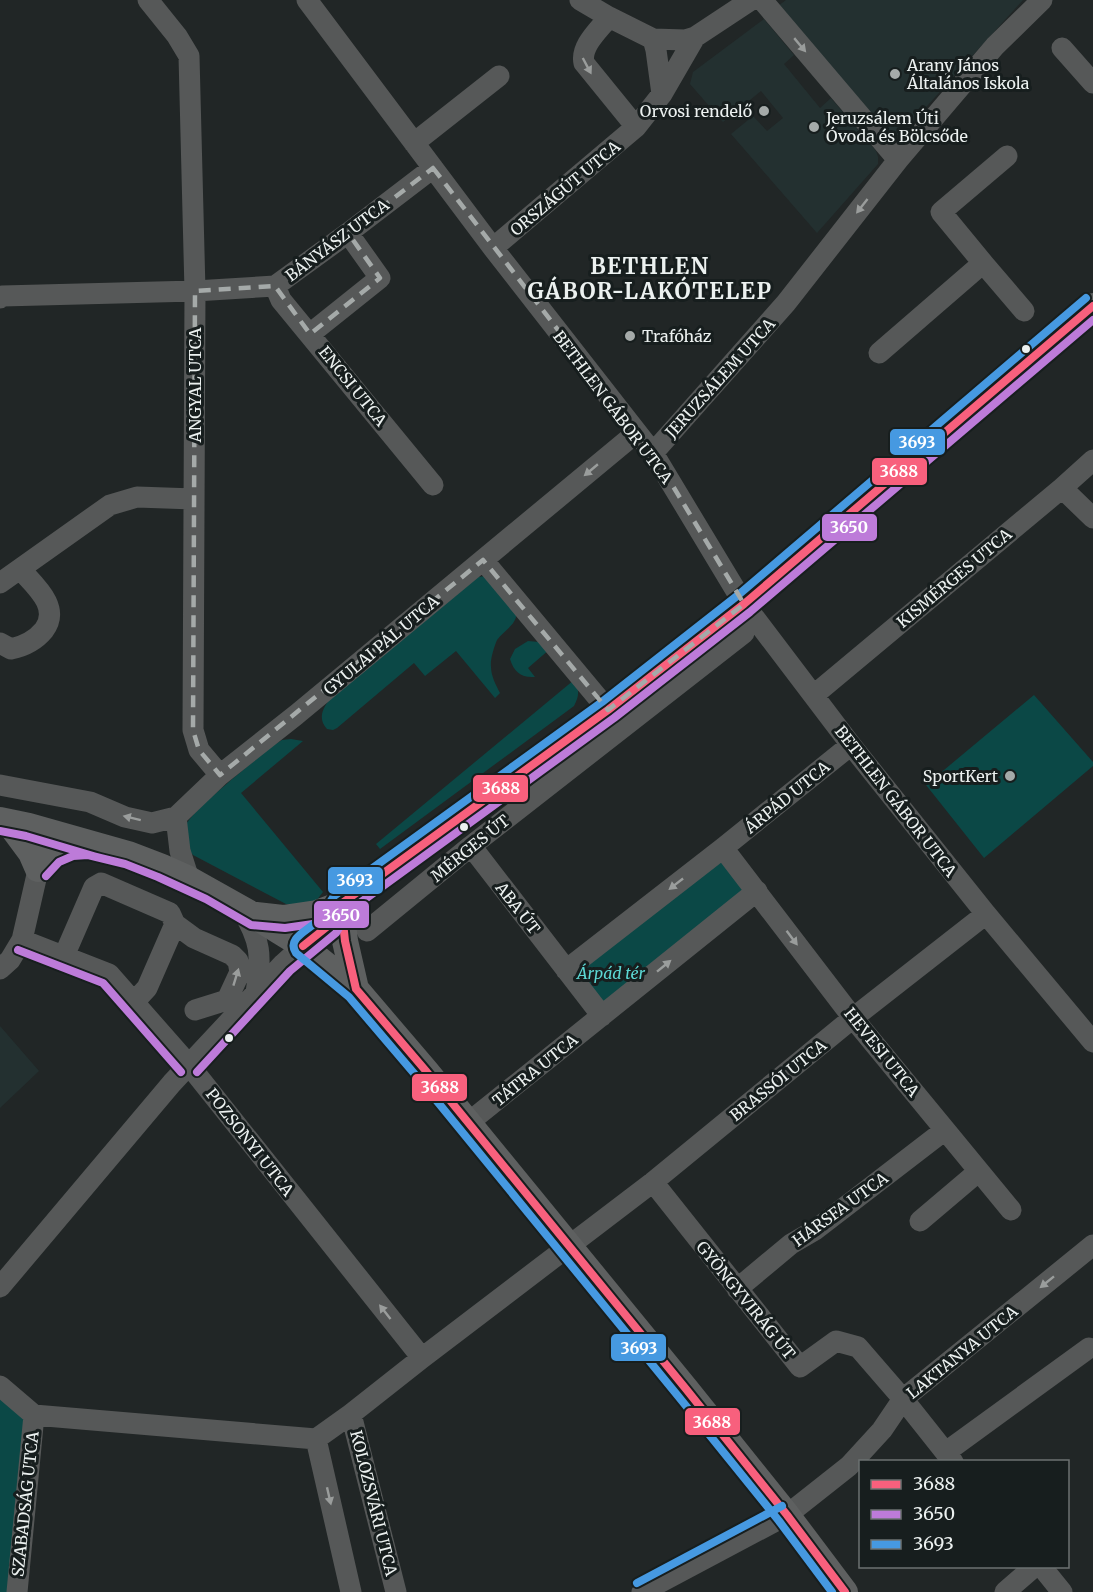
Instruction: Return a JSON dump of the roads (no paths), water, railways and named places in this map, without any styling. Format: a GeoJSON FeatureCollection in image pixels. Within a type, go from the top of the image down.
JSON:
{"type":"FeatureCollection","features":[{"type":"Feature","properties":{"kind":"main road","name":"MÉRGES ÚT"},"geometry":{"type":"LineString","coordinates":[[303,946],[328,926],[341,904],[608,710],[744,604],[1093,306]]}},
{"type":"Feature","properties":{"kind":"main road"},"geometry":{"type":"LineString","coordinates":[[4,821],[31,853],[38,869],[52,853],[70,846],[89,844]]}},
{"type":"Feature","properties":{"kind":"main road"},"geometry":{"type":"LineString","coordinates":[[4,821],[128,854],[189,879],[303,946],[356,989],[569,1246],[787,1515],[845,1592]]}},
{"type":"Feature","properties":{"kind":"main road"},"geometry":{"type":"LineString","coordinates":[[247,912],[283,918],[317,913],[341,904],[345,941],[356,989]]}},
{"type":"Feature","properties":{"kind":"street","name":"ANGYAL UTCA"},"geometry":{"type":"LineString","coordinates":[[148,0],[177,36],[189,56],[195,291],[193,730],[199,750],[220,775]]}},
{"type":"Feature","properties":{"kind":"street","name":"BETHLEN GÁBOR UTCA"},"geometry":{"type":"LineString","coordinates":[[307,0],[493,248],[652,453],[744,604],[850,745],[1093,1042]]}},
{"type":"Feature","properties":{"kind":"street","name":"ORSZÁGÚT UTCA"},"geometry":{"type":"LineString","coordinates":[[580,0],[653,39],[685,40],[695,37],[751,0]]}},
{"type":"Feature","properties":{"kind":"street"},"geometry":{"type":"LineString","coordinates":[[762,0],[898,160]]}},
{"type":"Feature","properties":{"kind":"street","name":"JERUZSÁLEM UTCA"},"geometry":{"type":"LineString","coordinates":[[652,453],[786,303],[898,160],[995,46],[1042,0]]}},
{"type":"Feature","properties":{"kind":"street"},"geometry":{"type":"LineString","coordinates":[[609,17],[585,49],[582,59],[636,127]]}},
{"type":"Feature","properties":{"kind":"street","name":"ORSZÁGÚT UTCA"},"geometry":{"type":"LineString","coordinates":[[493,248],[636,127],[662,94],[695,37]]}},
{"type":"Feature","properties":{"kind":"street"},"geometry":{"type":"LineString","coordinates":[[653,39],[662,94]]}},
{"type":"Feature","properties":{"kind":"street"},"geometry":{"type":"LineString","coordinates":[[1062,48],[1093,83]]}},
{"type":"Feature","properties":{"kind":"street"},"geometry":{"type":"LineString","coordinates":[[414,143],[499,76]]}},
{"type":"Feature","properties":{"kind":"street"},"geometry":{"type":"LineString","coordinates":[[1007,156],[941,212],[1024,311]]}},
{"type":"Feature","properties":{"kind":"street","name":"BÁNYÁSZ UTCA"},"geometry":{"type":"LineString","coordinates":[[1,296],[195,291],[275,286],[433,168]]}},
{"type":"Feature","properties":{"kind":"street"},"geometry":{"type":"LineString","coordinates":[[310,334],[380,278],[348,233]]}},
{"type":"Feature","properties":{"kind":"street"},"geometry":{"type":"LineString","coordinates":[[879,353],[983,262]]}},
{"type":"Feature","properties":{"kind":"street","name":"ENCSI UTCA"},"geometry":{"type":"LineString","coordinates":[[275,286],[281,300],[433,485]]}},
{"type":"Feature","properties":{"kind":"street","name":"GYULAI PÁL UTCA"},"geometry":{"type":"LineString","coordinates":[[176,817],[220,775],[296,715],[636,432]]}},
{"type":"Feature","properties":{"kind":"street","name":"KISMÉRGES UTCA"},"geometry":{"type":"LineString","coordinates":[[814,695],[1093,460]]}},
{"type":"Feature","properties":{"kind":"street"},"geometry":{"type":"LineString","coordinates":[[1062,488],[1093,518]]}},
{"type":"Feature","properties":{"kind":"street"},"geometry":{"type":"LineString","coordinates":[[0,583],[110,505],[137,497],[194,499]]}},
{"type":"Feature","properties":{"kind":"street"},"geometry":{"type":"LineString","coordinates":[[483,560],[608,710]]}},
{"type":"Feature","properties":{"kind":"street"},"geometry":{"type":"LineString","coordinates":[[0,643],[11,649],[27,645],[39,636],[49,623],[51,611],[45,598],[20,569]]}},
{"type":"Feature","properties":{"kind":"street","name":"MÉRGES ÚT"},"geometry":{"type":"LineString","coordinates":[[367,931],[471,846],[744,633]]}},
{"type":"Feature","properties":{"kind":"street","name":"ÁRPÁD UTCA"},"geometry":{"type":"LineString","coordinates":[[723,848],[850,745]]}},
{"type":"Feature","properties":{"kind":"street"},"geometry":{"type":"LineString","coordinates":[[0,785],[90,802],[125,817],[152,823],[176,817],[180,851],[189,879]]}},
{"type":"Feature","properties":{"kind":"street"},"geometry":{"type":"LineString","coordinates":[[0,969],[10,960],[22,940],[46,831]]}},
{"type":"Feature","properties":{"kind":"street","name":"ABA ÚT"},"geometry":{"type":"LineString","coordinates":[[471,846],[566,970]]}},
{"type":"Feature","properties":{"kind":"street"},"geometry":{"type":"LineString","coordinates":[[723,848],[757,891],[602,1016],[566,970],[723,848]]}},
{"type":"Feature","properties":{"kind":"street"},"geometry":{"type":"LineString","coordinates":[[64,956],[94,887],[101,883],[170,913],[175,924],[194,938],[232,955],[238,961],[240,972],[227,1000],[195,1010]]}},
{"type":"Feature","properties":{"kind":"street","name":"HEVESI UTCA"},"geometry":{"type":"LineString","coordinates":[[757,891],[853,1018],[1011,1210]]}},
{"type":"Feature","properties":{"kind":"street"},"geometry":{"type":"LineString","coordinates":[[247,912],[259,948],[260,965],[256,993]]}},
{"type":"Feature","properties":{"kind":"street","name":"BRASSÓI UTCA"},"geometry":{"type":"LineString","coordinates":[[316,1439],[653,1182],[853,1018],[986,914]]}},
{"type":"Feature","properties":{"kind":"street"},"geometry":{"type":"LineString","coordinates":[[134,1002],[147,988],[175,924]]}},
{"type":"Feature","properties":{"kind":"street","name":"POZSONYI UTCA"},"geometry":{"type":"LineString","coordinates":[[22,940],[109,974],[189,1065],[422,1358]]}},
{"type":"Feature","properties":{"kind":"street"},"geometry":{"type":"LineString","coordinates":[[0,1287],[172,1083],[303,946]]}},
{"type":"Feature","properties":{"kind":"street","name":"TÁTRA UTCA"},"geometry":{"type":"LineString","coordinates":[[468,1123],[602,1016]]}},
{"type":"Feature","properties":{"kind":"street","name":"HÁRSFA UTCA"},"geometry":{"type":"LineString","coordinates":[[737,1289],[791,1244],[815,1230],[945,1130]]}},
{"type":"Feature","properties":{"kind":"street"},"geometry":{"type":"LineString","coordinates":[[920,1221],[978,1171]]}},
{"type":"Feature","properties":{"kind":"street","name":"GYÖNGYVIRÁG ÚT"},"geometry":{"type":"LineString","coordinates":[[653,1182],[800,1367],[836,1341],[858,1347],[903,1399]]}},
{"type":"Feature","properties":{"kind":"street","name":"LAKTANYA UTCA"},"geometry":{"type":"LineString","coordinates":[[642,1592],[787,1515],[849,1466],[882,1430],[903,1399],[1093,1245]]}},
{"type":"Feature","properties":{"kind":"street"},"geometry":{"type":"LineString","coordinates":[[903,1399],[950,1457],[1089,1348]]}},
{"type":"Feature","properties":{"kind":"street"},"geometry":{"type":"LineString","coordinates":[[0,1386],[34,1415],[316,1439],[351,1592]]}},
{"type":"Feature","properties":{"kind":"street","name":"KOLOZSVÁRI UTCA"},"geometry":{"type":"LineString","coordinates":[[351,1414],[396,1592]]}},
{"type":"Feature","properties":{"kind":"street","name":"SZABADSÁG UTCA"},"geometry":{"type":"LineString","coordinates":[[17,1592],[34,1415]]}},
{"type":"Feature","properties":{"kind":"street"},"geometry":{"type":"LineString","coordinates":[[1005,1592],[1033,1568]]}},
{"type":"Feature","properties":{"kind":"street"},"geometry":{"type":"LineString","coordinates":[[1043,1568],[1062,1592]]}},
{"type":"Feature","properties":{"kind":"place","name":"Arany János Általános Iskola"},"geometry":{"type":"Point","coordinates":[895,74]}},
{"type":"Feature","properties":{"kind":"place","name":"Orvosi rendelő"},"geometry":{"type":"Point","coordinates":[764,111]}},
{"type":"Feature","properties":{"kind":"place","name":"Jeruzsálem Úti Óvoda és Bölcsőde"},"geometry":{"type":"Point","coordinates":[814,127]}},
{"type":"Feature","properties":{"kind":"place","name":"Trafóház"},"geometry":{"type":"Point","coordinates":[630,336]}},
{"type":"Feature","properties":{"kind":"place","name":"SportKert"},"geometry":{"type":"Point","coordinates":[1010,776]}},
{"type":"Feature","properties":{"kind":"district","name":"BETHLEN GÁBOR-LAKÓTELEP"},"geometry":{"type":"Point","coordinates":[650,278]}},
{"type":"Feature","properties":{"kind":"park label","name":"Árpád tér"},"geometry":{"type":"Point","coordinates":[611,973]}}]}
